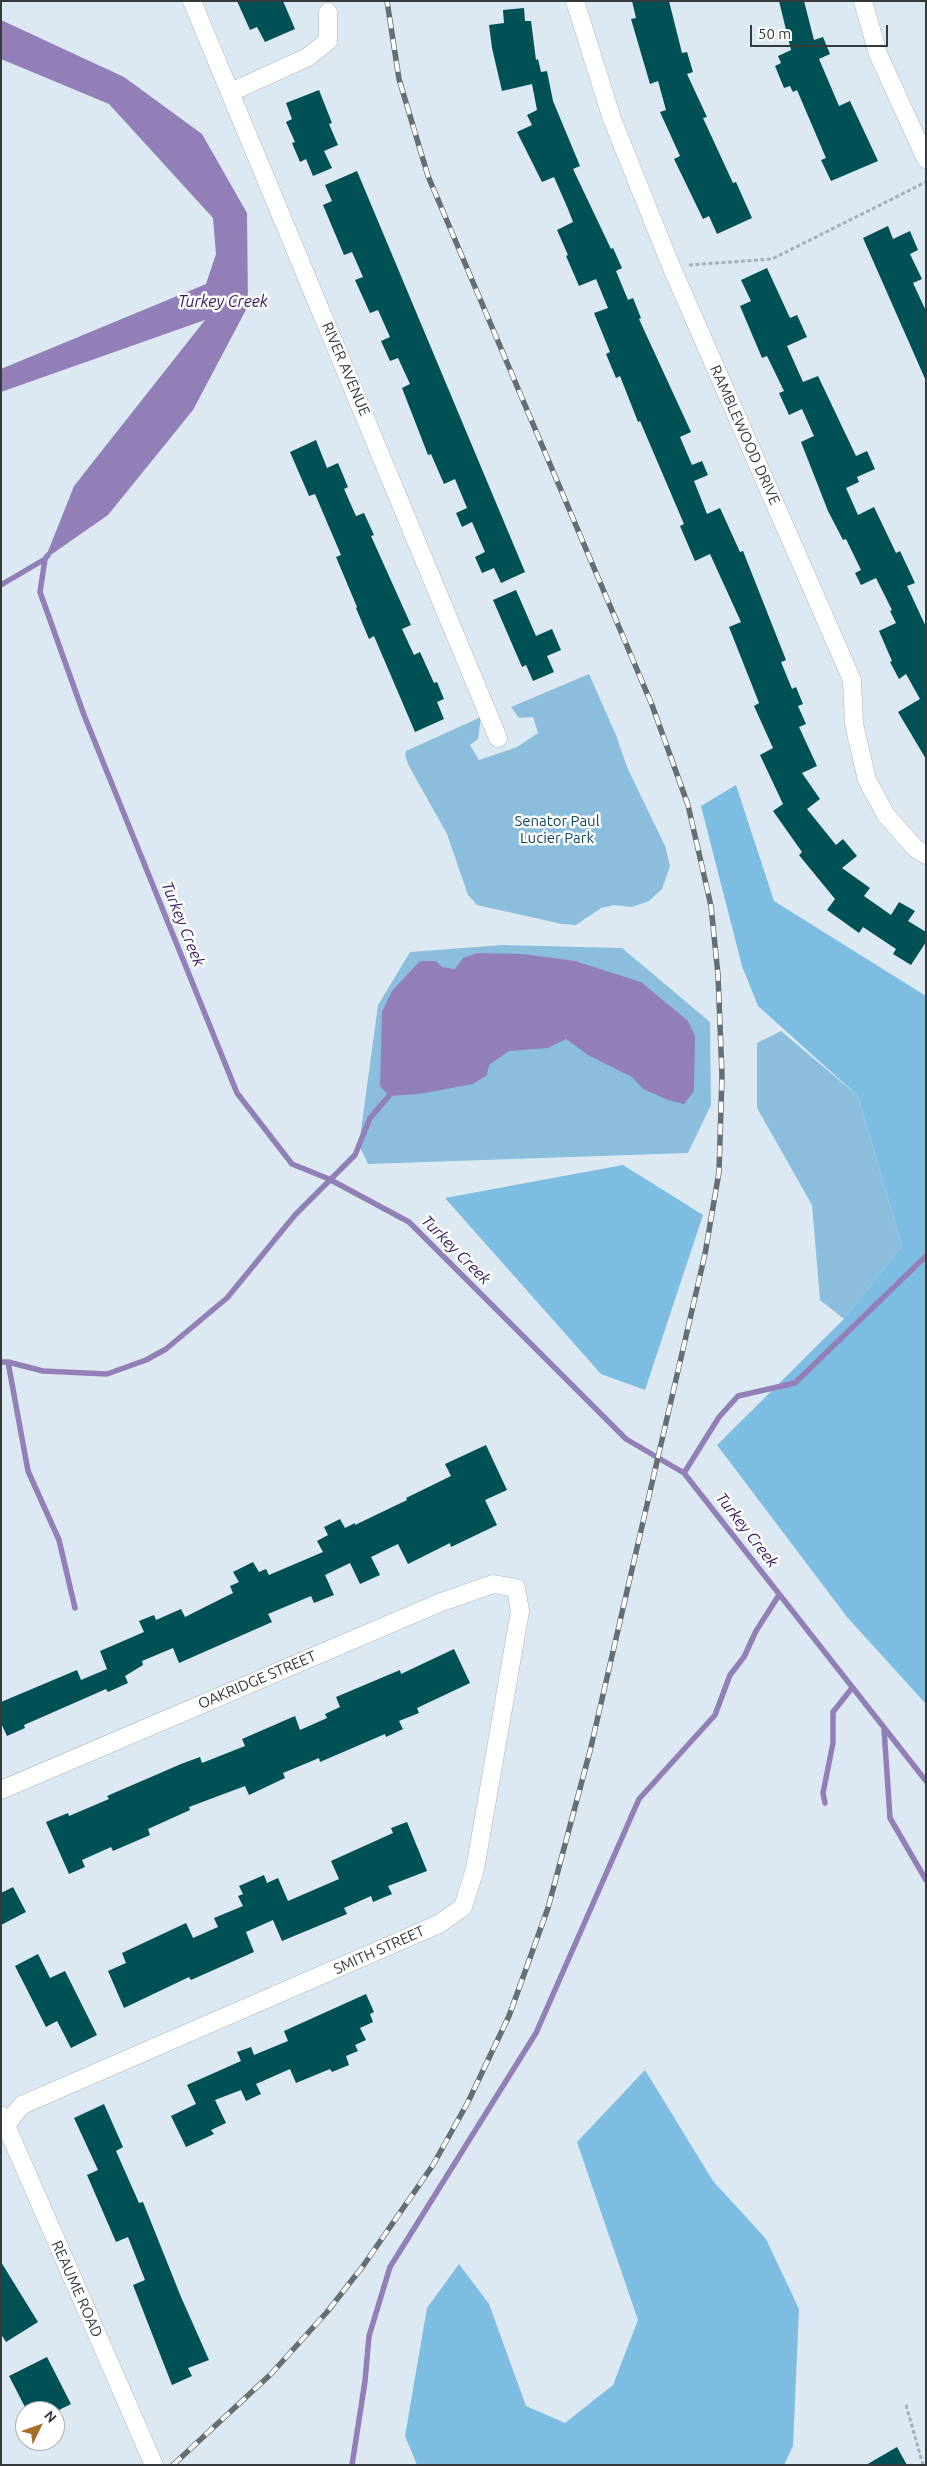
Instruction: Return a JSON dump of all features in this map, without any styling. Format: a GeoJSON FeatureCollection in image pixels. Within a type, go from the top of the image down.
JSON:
{"type":"FeatureCollection","features":[{"type":"Feature","properties":{"kind":"street","name":"RIVER AVENUE"},"geometry":{"type":"LineString","coordinates":[[192,1],[498,738]]}},
{"type":"Feature","properties":{"kind":"street","name":"RAMBLEWOOD DRIVE"},"geometry":{"type":"LineString","coordinates":[[575,1],[612,119],[671,266],[852,680],[854,724],[867,780],[886,815],[915,848],[926,855]]}},
{"type":"Feature","properties":{"kind":"street"},"geometry":{"type":"LineString","coordinates":[[863,1],[878,54],[926,158]]}},
{"type":"Feature","properties":{"kind":"street"},"geometry":{"type":"LineString","coordinates":[[231,92],[308,56],[328,41],[328,12]]}},
{"type":"Feature","properties":{"kind":"street","name":"OAKRIDGE STREET"},"geometry":{"type":"LineString","coordinates":[[1,1790],[438,1603],[493,1584],[516,1588]]}},
{"type":"Feature","properties":{"kind":"street","name":"SMITH STREET"},"geometry":{"type":"LineString","coordinates":[[3,2122],[22,2105],[439,1924],[463,1907],[475,1869],[520,1611],[516,1588]]}},
{"type":"Feature","properties":{"kind":"street","name":"REAUME ROAD"},"geometry":{"type":"LineString","coordinates":[[3,2122],[154,2465]]}},
{"type":"Feature","properties":{"kind":"path"},"geometry":{"type":"LineString","coordinates":[[671,266],[772,259],[926,182]]}},
{"type":"Feature","properties":{"kind":"path"},"geometry":{"type":"LineString","coordinates":[[906,2405],[923,2465]]}},
{"type":"Feature","properties":{"kind":"green space","name":"Senator Paul Lucier Park"},"geometry":{"type":"Polygon","coordinates":[[[589,674],[616,735],[627,767],[665,846],[670,866],[662,889],[649,901],[632,907],[614,905],[601,908],[576,925],[562,924],[477,905],[468,895],[447,834],[409,766],[405,755],[406,751],[481,717],[478,739],[470,745],[479,760],[517,747],[538,733],[533,717],[519,718],[511,707],[589,674]]]}},
{"type":"Feature","properties":{"kind":"green space"},"geometry":{"type":"Polygon","coordinates":[[[503,945],[622,948],[710,1022],[711,1105],[688,1153],[368,1164],[359,1145],[378,1005],[410,952],[503,945]]]}},
{"type":"Feature","properties":{"kind":"green space"},"geometry":{"type":"Polygon","coordinates":[[[781,1031],[858,1096],[902,1246],[844,1319],[820,1300],[812,1205],[757,1108],[757,1043],[781,1031]]]}},
{"type":"Feature","properties":{"kind":"shaded area"},"geometry":{"type":"Polygon","coordinates":[[[736,785],[774,901],[926,996],[926,1704],[847,1617],[717,1445],[844,1319],[902,1246],[858,1096],[758,1006],[742,966],[701,806],[736,785]]]}},
{"type":"Feature","properties":{"kind":"shaded area"},"geometry":{"type":"Polygon","coordinates":[[[623,1165],[703,1215],[645,1390],[601,1374],[445,1198],[623,1165]]]}},
{"type":"Feature","properties":{"kind":"shaded area"},"geometry":{"type":"Polygon","coordinates":[[[645,2070],[713,2181],[766,2239],[799,2309],[793,2446],[784,2465],[417,2465],[405,2436],[427,2308],[459,2264],[489,2304],[526,2406],[565,2423],[613,2385],[638,2320],[577,2142],[645,2070]]]}},
{"type":"Feature","properties":{"kind":"water","name":"Turkey Creek"},"geometry":{"type":"Polygon","coordinates":[[[1,20],[124,77],[202,134],[247,213],[248,306],[193,410],[108,515],[45,559],[74,486],[205,320],[1,392],[1,369],[206,284],[216,254],[213,218],[109,104],[1,59],[1,20]]]}},
{"type":"Feature","properties":{"kind":"water"},"geometry":{"type":"Polygon","coordinates":[[[477,953],[523,954],[575,961],[641,982],[688,1021],[695,1036],[694,1091],[684,1104],[668,1100],[643,1089],[632,1077],[588,1055],[566,1039],[548,1048],[509,1051],[489,1065],[487,1075],[473,1084],[419,1094],[389,1096],[380,1086],[382,1012],[392,991],[420,961],[436,961],[442,967],[455,969],[463,958],[477,953]]]}},
{"type":"Feature","properties":{"kind":"building"},"geometry":{"type":"Polygon","coordinates":[[[237,1],[283,1],[295,29],[265,42],[257,27],[250,30],[237,1]]]}},
{"type":"Feature","properties":{"kind":"building"},"geometry":{"type":"Polygon","coordinates":[[[632,1],[669,1],[682,53],[687,52],[693,72],[687,74],[707,117],[703,118],[733,183],[736,182],[752,218],[717,234],[709,216],[703,219],[674,159],[680,156],[660,112],[666,110],[658,81],[650,84],[631,19],[636,18],[632,1]]]}},
{"type":"Feature","properties":{"kind":"building"},"geometry":{"type":"Polygon","coordinates":[[[779,1],[804,1],[814,40],[823,37],[830,54],[819,59],[839,106],[850,101],[878,161],[831,181],[821,160],[826,158],[797,90],[793,92],[790,86],[784,88],[775,66],[781,63],[778,56],[791,50],[779,1]]]}},
{"type":"Feature","properties":{"kind":"building"},"geometry":{"type":"Polygon","coordinates":[[[524,8],[525,21],[531,21],[536,60],[538,59],[541,72],[547,71],[553,101],[580,166],[573,169],[622,268],[616,271],[628,300],[633,298],[641,318],[639,319],[691,432],[680,437],[692,465],[702,461],[708,475],[694,481],[707,514],[720,508],[740,552],[743,551],[786,660],[781,662],[792,689],[796,687],[803,704],[798,706],[806,724],[799,727],[817,766],[802,773],[820,799],[807,809],[836,845],[843,839],[857,856],[842,868],[870,888],[864,896],[891,915],[899,902],[915,911],[908,921],[926,932],[926,942],[911,965],[893,954],[896,949],[863,927],[859,933],[827,910],[835,899],[799,855],[802,852],[773,811],[783,804],[760,755],[773,748],[754,706],[759,703],[729,627],[741,622],[710,554],[695,561],[680,526],[684,524],[640,421],[638,422],[620,376],[616,378],[606,354],[610,352],[594,313],[608,308],[596,279],[579,286],[566,256],[568,255],[557,230],[573,222],[568,209],[554,177],[542,182],[517,132],[532,125],[527,115],[537,110],[532,84],[502,91],[492,48],[489,25],[504,23],[503,10],[524,8]]]}},
{"type":"Feature","properties":{"kind":"building"},"geometry":{"type":"Polygon","coordinates":[[[319,90],[332,123],[329,124],[338,145],[324,151],[332,168],[313,176],[306,159],[300,162],[292,143],[295,142],[286,122],[292,119],[286,103],[319,90]]]}},
{"type":"Feature","properties":{"kind":"building"},"geometry":{"type":"Polygon","coordinates":[[[357,171],[525,572],[501,583],[494,568],[482,573],[475,557],[485,552],[472,522],[462,527],[456,513],[467,508],[455,479],[444,484],[431,454],[428,455],[402,388],[410,384],[398,358],[390,361],[381,341],[390,337],[378,310],[370,313],[355,280],[363,277],[352,252],[344,255],[323,205],[332,201],[325,185],[357,171]]]}},
{"type":"Feature","properties":{"kind":"building"},"geometry":{"type":"Polygon","coordinates":[[[888,226],[893,239],[910,231],[918,250],[910,254],[922,279],[913,283],[926,311],[926,381],[863,238],[888,226]]]}},
{"type":"Feature","properties":{"kind":"building"},"geometry":{"type":"Polygon","coordinates":[[[767,268],[790,318],[797,315],[807,337],[787,346],[803,382],[818,376],[856,456],[867,451],[875,469],[857,477],[859,482],[846,488],[858,515],[874,507],[896,553],[900,551],[915,583],[907,586],[926,627],[926,759],[898,712],[920,699],[906,674],[899,679],[890,662],[892,661],[879,631],[896,623],[890,611],[892,610],[876,578],[861,585],[855,573],[861,570],[846,539],[843,540],[828,511],[801,442],[814,436],[802,409],[789,415],[779,393],[784,391],[767,356],[762,358],[740,306],[751,301],[741,280],[767,268]]]}},
{"type":"Feature","properties":{"kind":"building"},"geometry":{"type":"Polygon","coordinates":[[[316,440],[327,468],[338,463],[348,487],[344,489],[356,516],[364,513],[374,535],[371,536],[411,625],[402,629],[414,655],[420,652],[434,683],[437,682],[444,699],[437,702],[444,719],[415,732],[374,636],[369,639],[336,557],[341,555],[315,494],[309,496],[290,452],[316,440]]]}},
{"type":"Feature","properties":{"kind":"building"},"geometry":{"type":"Polygon","coordinates":[[[516,590],[536,636],[552,629],[561,650],[547,656],[554,672],[533,681],[526,665],[522,667],[493,600],[516,590]]]}},
{"type":"Feature","properties":{"kind":"building"},"geometry":{"type":"Polygon","coordinates":[[[486,1445],[507,1490],[485,1500],[497,1525],[451,1547],[450,1543],[408,1564],[398,1544],[371,1557],[380,1575],[360,1584],[350,1563],[325,1575],[334,1595],[314,1603],[311,1596],[268,1614],[272,1622],[179,1663],[173,1648],[142,1661],[143,1665],[125,1676],[128,1683],[108,1692],[106,1689],[24,1725],[25,1728],[7,1736],[1,1723],[1,1702],[77,1670],[81,1680],[107,1669],[100,1651],[144,1632],[139,1621],[154,1615],[156,1620],[181,1609],[185,1617],[233,1593],[230,1586],[239,1582],[233,1572],[253,1562],[259,1572],[266,1569],[269,1575],[323,1552],[317,1541],[328,1535],[324,1527],[340,1519],[345,1528],[355,1523],[355,1525],[407,1500],[406,1498],[451,1476],[445,1464],[486,1445]]]}},
{"type":"Feature","properties":{"kind":"building"},"geometry":{"type":"Polygon","coordinates":[[[454,1649],[470,1683],[417,1708],[419,1713],[399,1721],[403,1729],[386,1737],[385,1734],[320,1762],[319,1758],[283,1773],[285,1778],[249,1795],[245,1786],[189,1807],[190,1810],[148,1829],[150,1835],[113,1851],[111,1847],[82,1860],[85,1867],[69,1874],[46,1822],[68,1813],[69,1816],[109,1799],[107,1796],[181,1764],[200,1757],[202,1763],[245,1746],[242,1739],[295,1716],[300,1730],[327,1718],[325,1714],[340,1707],[336,1697],[400,1670],[401,1674],[454,1649]]]}},
{"type":"Feature","properties":{"kind":"building"},"geometry":{"type":"Polygon","coordinates":[[[407,1822],[427,1871],[388,1886],[392,1894],[373,1902],[371,1896],[344,1908],[347,1914],[282,1941],[273,1920],[246,1932],[254,1952],[191,1980],[189,1977],[124,2008],[108,1971],[126,1963],[122,1953],[186,1923],[193,1938],[218,1927],[214,1918],[243,1906],[238,1896],[243,1894],[239,1886],[264,1875],[267,1883],[278,1878],[288,1901],[339,1879],[331,1861],[393,1833],[391,1828],[407,1822]]]}},
{"type":"Feature","properties":{"kind":"building"},"geometry":{"type":"Polygon","coordinates":[[[13,1887],[26,1912],[1,1925],[1,1893],[13,1887]]]}},
{"type":"Feature","properties":{"kind":"building"},"geometry":{"type":"Polygon","coordinates":[[[38,1954],[50,1978],[65,1971],[97,2035],[71,2048],[57,2021],[46,2027],[15,1966],[38,1954]]]}},
{"type":"Feature","properties":{"kind":"building"},"geometry":{"type":"Polygon","coordinates":[[[366,1994],[374,2012],[370,2014],[373,2022],[360,2028],[366,2040],[355,2045],[358,2051],[346,2056],[349,2065],[332,2072],[330,2069],[296,2083],[290,2069],[256,2084],[261,2094],[246,2101],[241,2090],[215,2100],[226,2123],[211,2130],[214,2134],[186,2147],[171,2116],[196,2104],[187,2085],[241,2061],[237,2052],[251,2047],[254,2055],[288,2041],[284,2031],[366,1994]]]}},
{"type":"Feature","properties":{"kind":"building"},"geometry":{"type":"Polygon","coordinates":[[[104,2104],[123,2147],[116,2151],[139,2203],[143,2202],[181,2297],[209,2360],[188,2368],[192,2376],[172,2385],[133,2285],[145,2280],[128,2237],[116,2242],[87,2175],[98,2170],[74,2118],[104,2104]]]}},
{"type":"Feature","properties":{"kind":"building"},"geometry":{"type":"Polygon","coordinates":[[[1,2262],[38,2322],[6,2342],[1,2334],[1,2262]]]}},
{"type":"Feature","properties":{"kind":"building"},"geometry":{"type":"Polygon","coordinates":[[[47,2357],[71,2404],[65,2407],[65,2401],[22,2401],[9,2376],[47,2357]]]}},
{"type":"Feature","properties":{"kind":"building"},"geometry":{"type":"Polygon","coordinates":[[[897,2447],[907,2465],[866,2465],[897,2447]]]}},
{"type":"Feature","properties":{"kind":"waterway","name":"Turkey Creek"},"geometry":{"type":"LineString","coordinates":[[48,555],[45,559],[40,592],[84,715],[237,1093],[292,1164],[329,1179],[409,1222],[626,1439],[684,1473],[926,1781]]}},
{"type":"Feature","properties":{"kind":"waterway"},"geometry":{"type":"LineString","coordinates":[[1,585],[45,559]]}},
{"type":"Feature","properties":{"kind":"waterway"},"geometry":{"type":"LineString","coordinates":[[1,1362],[43,1371],[107,1374],[146,1360],[166,1349],[227,1298],[295,1215],[355,1155],[370,1118],[389,1096]]}},
{"type":"Feature","properties":{"kind":"waterway"},"geometry":{"type":"LineString","coordinates":[[684,1473],[719,1417],[738,1396],[795,1383],[926,1256]]}},
{"type":"Feature","properties":{"kind":"waterway"},"geometry":{"type":"LineString","coordinates":[[8,1362],[28,1471],[59,1540],[75,1608]]}},
{"type":"Feature","properties":{"kind":"waterway"},"geometry":{"type":"LineString","coordinates":[[352,2465],[365,2381],[369,2336],[390,2267],[536,2033],[639,1799],[715,1715],[730,1675],[744,1657],[756,1631],[779,1595]]}},
{"type":"Feature","properties":{"kind":"waterway"},"geometry":{"type":"LineString","coordinates":[[825,1803],[823,1793],[833,1743],[833,1712],[852,1688]]}},
{"type":"Feature","properties":{"kind":"waterway","name":"Turkey Creek"},"geometry":{"type":"LineString","coordinates":[[884,1729],[890,1818],[926,1880]]}},
{"type":"Feature","properties":{"kind":"railway"},"geometry":{"type":"LineString","coordinates":[[173,2465],[271,2374],[327,2312],[363,2266],[433,2165],[468,2102],[509,2016],[548,1908],[590,1751],[705,1254],[719,1172],[722,1075],[718,975],[711,906],[688,805],[652,705],[428,176],[399,79],[387,1]]}}]}
